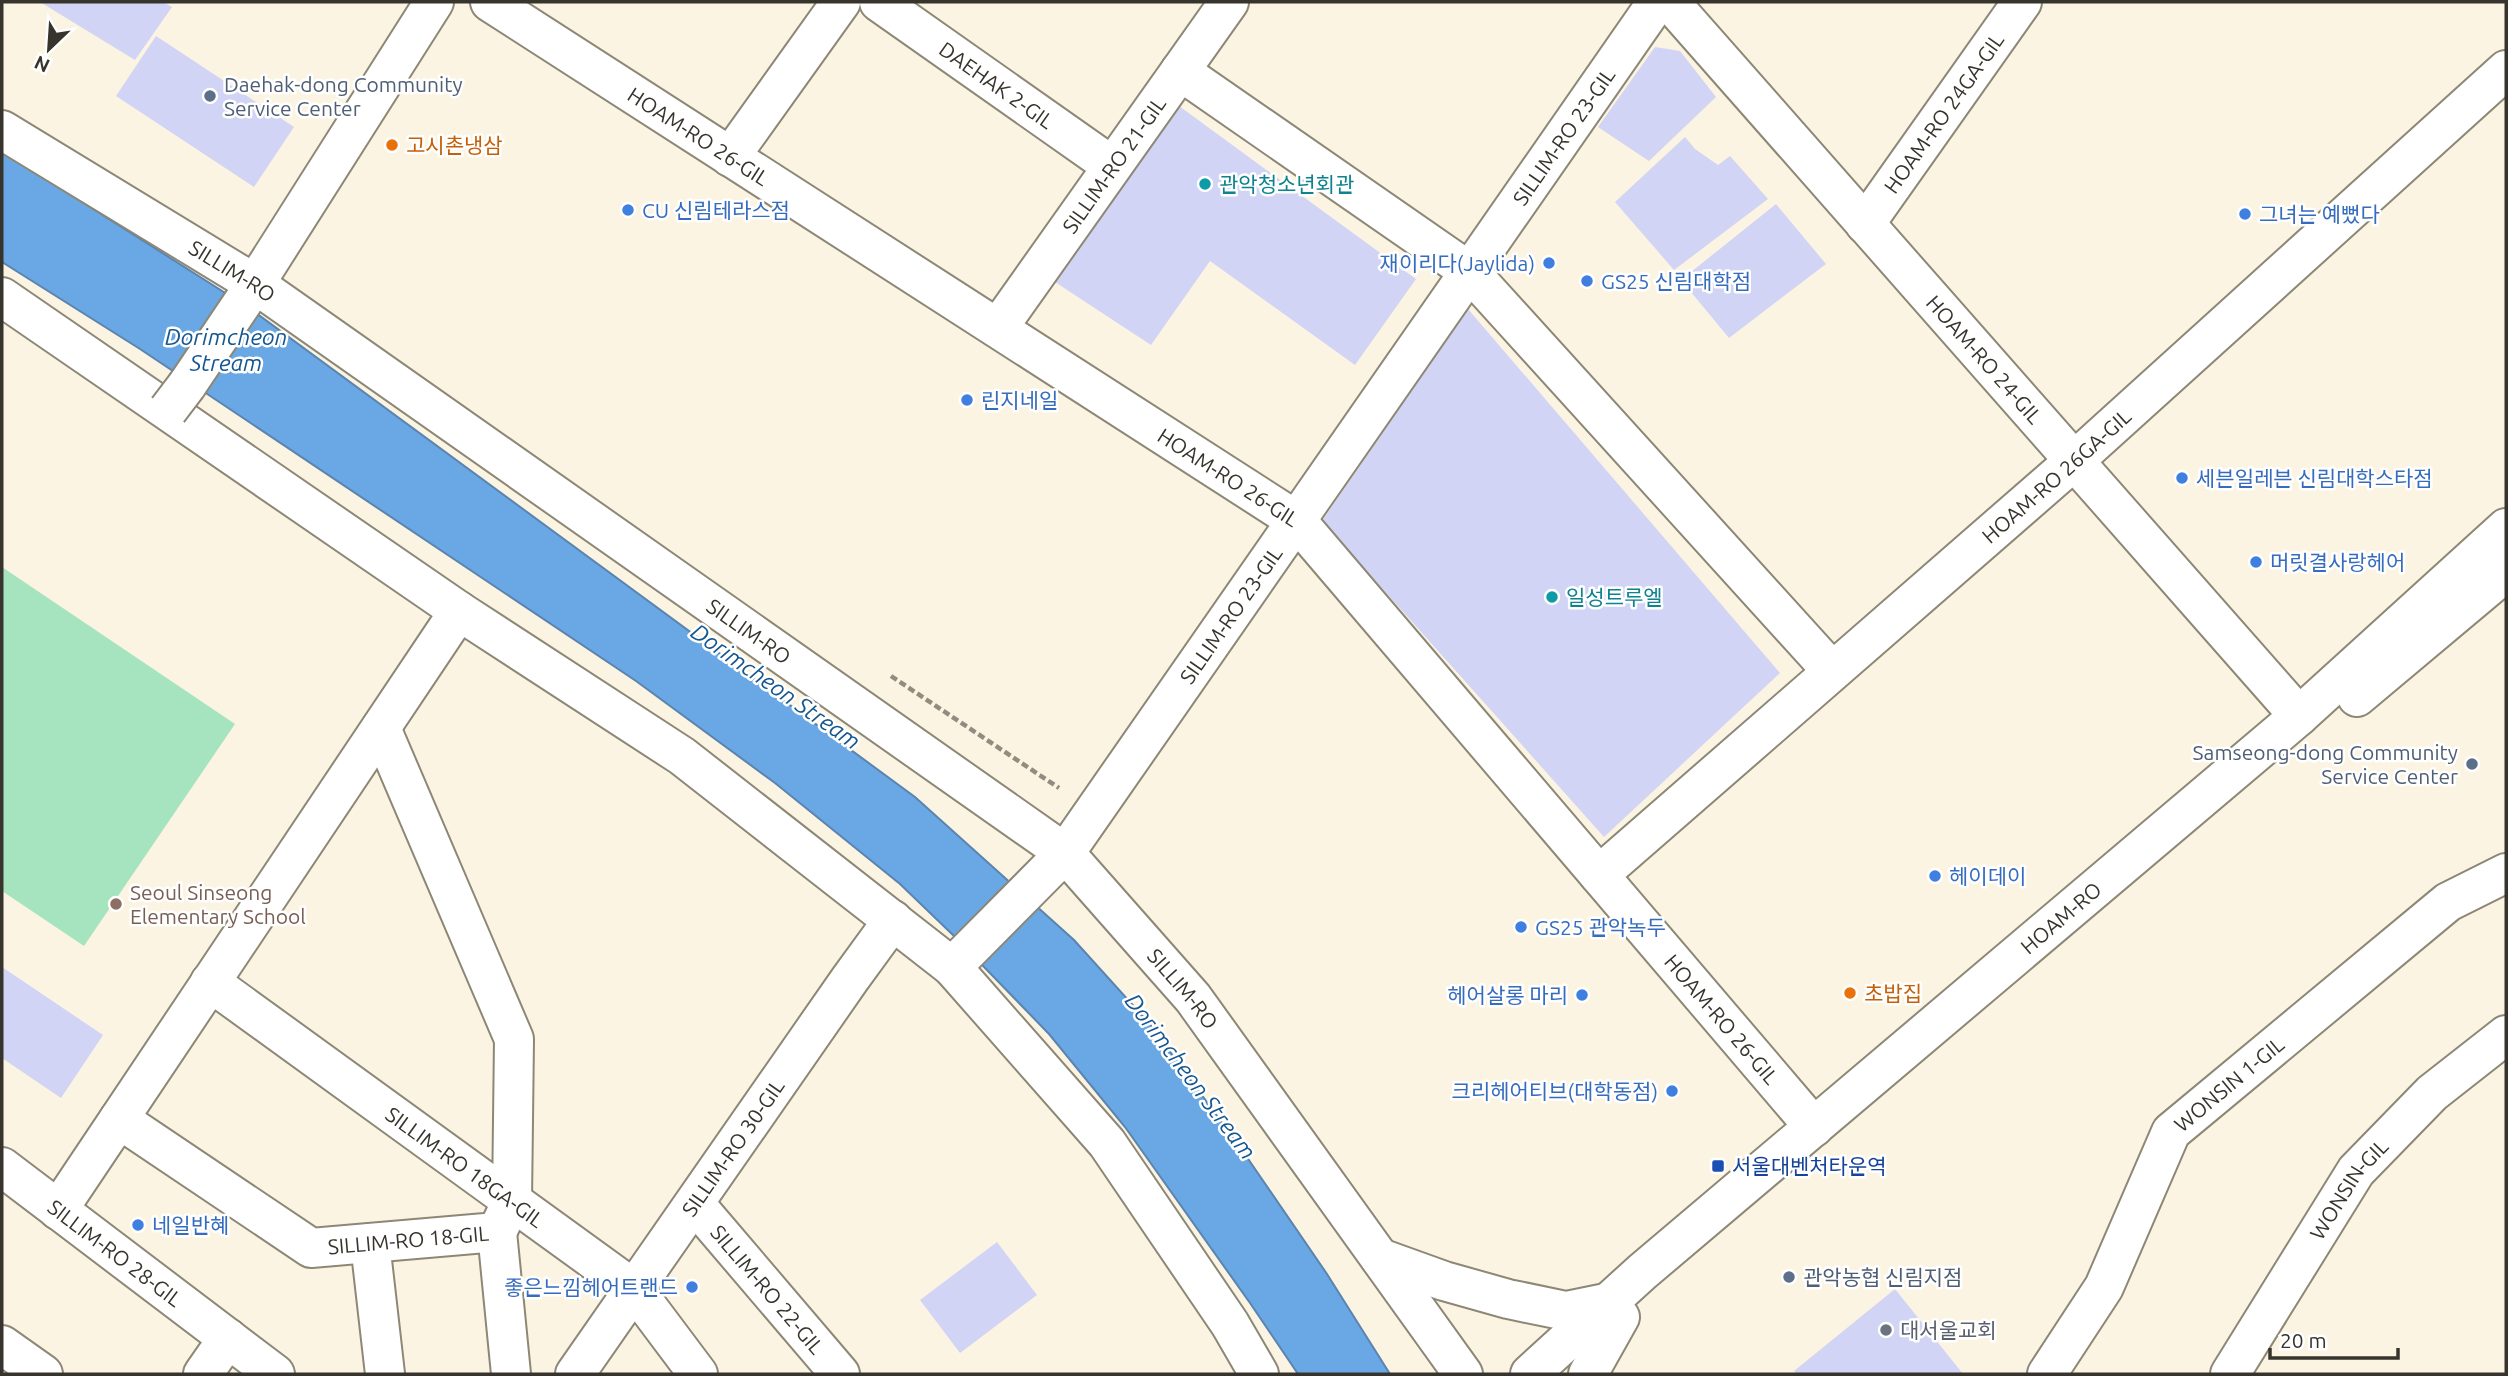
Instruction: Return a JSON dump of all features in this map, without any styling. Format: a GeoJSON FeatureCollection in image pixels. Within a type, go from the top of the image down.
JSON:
{"type":"FeatureCollection","features":[{"type":"Feature","properties":{"kind":"street"},"geometry":{"type":"LineString","coordinates":[[168,411],[255,284],[434,2]]}},
{"type":"Feature","properties":{"kind":"street","name":"HOAM-RO 26-GIL"},"geometry":{"type":"LineString","coordinates":[[489,2],[1297,521],[1814,1127]]}},
{"type":"Feature","properties":{"kind":"street"},"geometry":{"type":"LineString","coordinates":[[730,157],[841,2]]}},
{"type":"Feature","properties":{"kind":"street","name":"DAEHAK 2-GIL"},"geometry":{"type":"LineString","coordinates":[[879,2],[1112,166]]}},
{"type":"Feature","properties":{"kind":"street","name":"SILLIM-RO 21-GIL"},"geometry":{"type":"LineString","coordinates":[[998,328],[1229,2]]}},
{"type":"Feature","properties":{"kind":"street","name":"SILLIM-RO 23-GIL"},"geometry":{"type":"LineString","coordinates":[[958,961],[1065,853],[1657,2]]}},
{"type":"Feature","properties":{"kind":"street","name":"HOAM-RO 24-GIL"},"geometry":{"type":"LineString","coordinates":[[1670,2],[2299,716]]}},
{"type":"Feature","properties":{"kind":"street","name":"HOAM-RO 24GA-GIL"},"geometry":{"type":"LineString","coordinates":[[1865,224],[2022,2]]}},
{"type":"Feature","properties":{"kind":"street","name":"HOAM-RO 26GA-GIL"},"geometry":{"type":"LineString","coordinates":[[1598,875],[2074,461],[2506,70]]}},
{"type":"Feature","properties":{"kind":"street"},"geometry":{"type":"LineString","coordinates":[[1180,72],[1469,272],[1832,671]]}},
{"type":"Feature","properties":{"kind":"street","name":"SILLIM-RO"},"geometry":{"type":"LineString","coordinates":[[2,130],[255,284],[1065,853],[1193,998],[1463,1374]]}},
{"type":"Feature","properties":{"kind":"street"},"geometry":{"type":"LineString","coordinates":[[2,297],[459,611],[682,756],[893,920],[958,961],[1107,1143],[1230,1325],[1259,1374]]}},
{"type":"Feature","properties":{"kind":"street","name":"HOAM-RO"},"geometry":{"type":"LineString","coordinates":[[1615,1309],[1642,1272],[2299,716],[2506,528]]}},
{"type":"Feature","properties":{"kind":"street"},"geometry":{"type":"LineString","coordinates":[[1530,1374],[1615,1309],[2506,572]]}},
{"type":"Feature","properties":{"kind":"street"},"geometry":{"type":"LineString","coordinates":[[58,1210],[459,611]]}},
{"type":"Feature","properties":{"kind":"street","name":"SILLIM-RO 18-GIL"},"geometry":{"type":"LineString","coordinates":[[120,1119],[311,1248],[370,1243],[505,1217],[514,1040],[381,727]]}},
{"type":"Feature","properties":{"kind":"street","name":"WONSIN 1-GIL"},"geometry":{"type":"LineString","coordinates":[[2047,1374],[2104,1287],[2171,1132],[2448,902],[2506,873]]}},
{"type":"Feature","properties":{"kind":"street","name":"SILLIM-RO 30-GIL"},"geometry":{"type":"LineString","coordinates":[[575,1374],[849,979],[893,920]]}},
{"type":"Feature","properties":{"kind":"street","name":"SILLIM-RO 18GA-GIL"},"geometry":{"type":"LineString","coordinates":[[211,982],[505,1217],[635,1290],[698,1374]]}},
{"type":"Feature","properties":{"kind":"street","name":"WONSIN-GIL"},"geometry":{"type":"LineString","coordinates":[[2230,1374],[2356,1171],[2432,1093],[2506,1035]]}},
{"type":"Feature","properties":{"kind":"street","name":"SILLIM-RO 28-GIL"},"geometry":{"type":"LineString","coordinates":[[2,1167],[275,1374]]}},
{"type":"Feature","properties":{"kind":"street","name":"SILLIM-RO 22-GIL"},"geometry":{"type":"LineString","coordinates":[[695,1204],[840,1374]]}},
{"type":"Feature","properties":{"kind":"street"},"geometry":{"type":"LineString","coordinates":[[505,1217],[511,1374]]}},
{"type":"Feature","properties":{"kind":"street"},"geometry":{"type":"LineString","coordinates":[[370,1243],[385,1374]]}},
{"type":"Feature","properties":{"kind":"street"},"geometry":{"type":"LineString","coordinates":[[1380,1258],[1482,1292],[1566,1311],[1615,1309]]}},
{"type":"Feature","properties":{"kind":"street"},"geometry":{"type":"LineString","coordinates":[[1561,1374],[1615,1309]]}},
{"type":"Feature","properties":{"kind":"street"},"geometry":{"type":"LineString","coordinates":[[1588,1374],[1615,1309]]}},
{"type":"Feature","properties":{"kind":"street"},"geometry":{"type":"LineString","coordinates":[[203,1374],[228,1338]]}},
{"type":"Feature","properties":{"kind":"street"},"geometry":{"type":"LineString","coordinates":[[2,1345],[43,1374]]}},
{"type":"Feature","properties":{"kind":"green space"},"geometry":{"type":"Polygon","coordinates":[[[2,567],[235,724],[84,946],[2,891],[2,567]]]}},
{"type":"Feature","properties":{"kind":"water","name":"Dorimcheon Stream"},"geometry":{"type":"Polygon","coordinates":[[[2,151],[252,310],[915,797],[1074,940],[1149,1023],[1242,1150],[1327,1274],[1390,1374],[1298,1374],[1125,1127],[1049,1034],[900,884],[775,783],[636,681],[140,349],[2,262],[2,151]]]}},
{"type":"Feature","properties":{"kind":"building"},"geometry":{"type":"Polygon","coordinates":[[[40,2],[163,2],[172,7],[135,60],[40,2]]]}},
{"type":"Feature","properties":{"kind":"building"},"geometry":{"type":"Polygon","coordinates":[[[156,36],[294,127],[254,187],[116,96],[156,36]]]}},
{"type":"Feature","properties":{"kind":"building"},"geometry":{"type":"Polygon","coordinates":[[[1655,47],[1680,51],[1716,97],[1649,161],[1598,127],[1655,47]]]}},
{"type":"Feature","properties":{"kind":"building","name":"관악청소년회관"},"geometry":{"type":"Polygon","coordinates":[[[1179,106],[1416,279],[1355,365],[1210,261],[1151,345],[1055,282],[1179,106]]]}},
{"type":"Feature","properties":{"kind":"building"},"geometry":{"type":"Polygon","coordinates":[[[1685,137],[1695,149],[1718,165],[1730,156],[1768,199],[1674,270],[1615,202],[1685,137]]]}},
{"type":"Feature","properties":{"kind":"building"},"geometry":{"type":"Polygon","coordinates":[[[1776,204],[1826,264],[1729,338],[1681,280],[1776,204]]]}},
{"type":"Feature","properties":{"kind":"building","name":"일성트루엘"},"geometry":{"type":"Polygon","coordinates":[[[1468,309],[1780,673],[1604,837],[1322,521],[1468,309]]]}},
{"type":"Feature","properties":{"kind":"building"},"geometry":{"type":"Polygon","coordinates":[[[2,967],[103,1035],[61,1098],[2,1058],[2,967]]]}},
{"type":"Feature","properties":{"kind":"building"},"geometry":{"type":"Polygon","coordinates":[[[997,1242],[1037,1295],[960,1353],[920,1300],[997,1242]]]}},
{"type":"Feature","properties":{"kind":"building","name":"대서울교회"},"geometry":{"type":"Polygon","coordinates":[[[1895,1289],[1963,1374],[1797,1374],[1794,1371],[1895,1289]]]}},
{"type":"Feature","properties":{"kind":"place","name":"Daehak-dong Community Service Center"},"geometry":{"type":"Point","coordinates":[210,96]}},
{"type":"Feature","properties":{"kind":"place","name":"고시촌냉삼"},"geometry":{"type":"Point","coordinates":[392,145]}},
{"type":"Feature","properties":{"kind":"place","name":"관악청소년회관"},"geometry":{"type":"Point","coordinates":[1205,184]}},
{"type":"Feature","properties":{"kind":"place","name":"CU 신림테라스점"},"geometry":{"type":"Point","coordinates":[628,210]}},
{"type":"Feature","properties":{"kind":"place","name":"그녀는 예뻤다"},"geometry":{"type":"Point","coordinates":[2245,214]}},
{"type":"Feature","properties":{"kind":"place","name":"재이리다(Jaylida)"},"geometry":{"type":"Point","coordinates":[1549,263]}},
{"type":"Feature","properties":{"kind":"place","name":"GS25 신림대학점"},"geometry":{"type":"Point","coordinates":[1587,281]}},
{"type":"Feature","properties":{"kind":"place","name":"린지네일"},"geometry":{"type":"Point","coordinates":[967,400]}},
{"type":"Feature","properties":{"kind":"place","name":"세븐일레븐 신림대학스타점"},"geometry":{"type":"Point","coordinates":[2182,478]}},
{"type":"Feature","properties":{"kind":"place","name":"머릿결사랑헤어"},"geometry":{"type":"Point","coordinates":[2256,562]}},
{"type":"Feature","properties":{"kind":"place","name":"일성트루엘"},"geometry":{"type":"Point","coordinates":[1552,597]}},
{"type":"Feature","properties":{"kind":"place","name":"Samseong-dong Community Service Center"},"geometry":{"type":"Point","coordinates":[2472,764]}},
{"type":"Feature","properties":{"kind":"place","name":"헤이데이"},"geometry":{"type":"Point","coordinates":[1935,876]}},
{"type":"Feature","properties":{"kind":"place","name":"Seoul Sinseong Elementary School"},"geometry":{"type":"Point","coordinates":[116,904]}},
{"type":"Feature","properties":{"kind":"place","name":"GS25 관악녹두"},"geometry":{"type":"Point","coordinates":[1521,927]}},
{"type":"Feature","properties":{"kind":"place","name":"초밥집"},"geometry":{"type":"Point","coordinates":[1850,993]}},
{"type":"Feature","properties":{"kind":"place","name":"헤어살롱 마리"},"geometry":{"type":"Point","coordinates":[1582,995]}},
{"type":"Feature","properties":{"kind":"place","name":"크리헤어티브(대학동점)"},"geometry":{"type":"Point","coordinates":[1672,1091]}},
{"type":"Feature","properties":{"kind":"place","name":"서울대벤처타운역"},"geometry":{"type":"Point","coordinates":[1718,1166]}},
{"type":"Feature","properties":{"kind":"place","name":"네일반혜"},"geometry":{"type":"Point","coordinates":[138,1225]}},
{"type":"Feature","properties":{"kind":"place","name":"관악농협 신림지점"},"geometry":{"type":"Point","coordinates":[1789,1277]}},
{"type":"Feature","properties":{"kind":"place","name":"좋은느낌헤어트랜드"},"geometry":{"type":"Point","coordinates":[692,1287]}},
{"type":"Feature","properties":{"kind":"place","name":"대서울교회"},"geometry":{"type":"Point","coordinates":[1886,1330]}}]}
